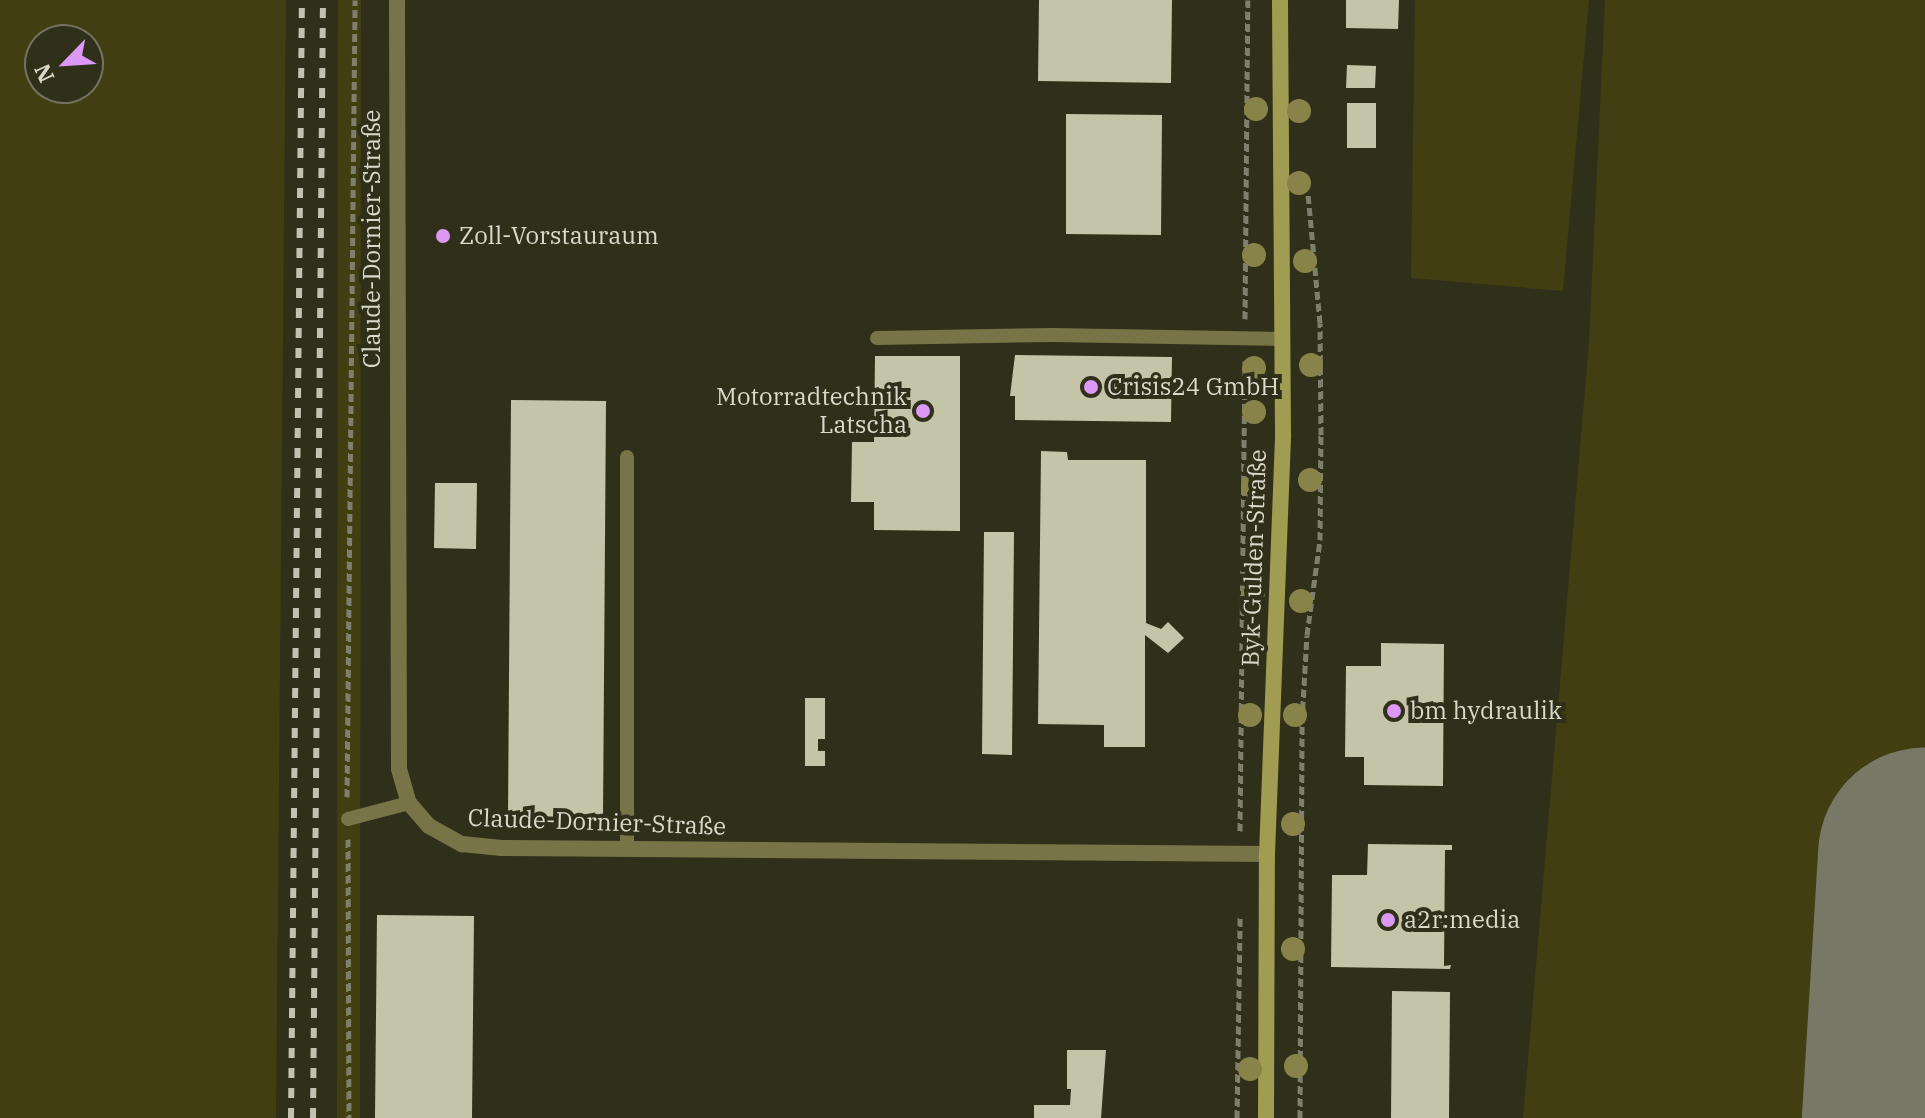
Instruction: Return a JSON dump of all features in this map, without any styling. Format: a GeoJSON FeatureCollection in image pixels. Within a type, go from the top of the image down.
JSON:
{"type":"FeatureCollection","features":[{"type":"Feature","properties":{"kind":"street","name":"Claude-Dornier-Straße"},"geometry":{"type":"LineString","coordinates":[[397,0],[399,769],[409,803],[429,826],[462,844],[627,849],[1267,854]]}},
{"type":"Feature","properties":{"kind":"street","name":"Byk-Gulden-Straße"},"geometry":{"type":"LineString","coordinates":[[1266,1118],[1267,854],[1283,434],[1280,0]]}},
{"type":"Feature","properties":{"kind":"lane"},"geometry":{"type":"LineString","coordinates":[[877,338],[1245,336],[1282,339]]}},
{"type":"Feature","properties":{"kind":"lane"},"geometry":{"type":"LineString","coordinates":[[627,457],[627,849]]}},
{"type":"Feature","properties":{"kind":"lane"},"geometry":{"type":"LineString","coordinates":[[348,819],[409,803]]}},
{"type":"Feature","properties":{"kind":"path"},"geometry":{"type":"LineString","coordinates":[[349,1118],[348,819],[355,0]]}},
{"type":"Feature","properties":{"kind":"path"},"geometry":{"type":"LineString","coordinates":[[1241,854],[1248,0]]}},
{"type":"Feature","properties":{"kind":"path"},"geometry":{"type":"LineString","coordinates":[[1300,1118],[1302,721],[1307,635],[1320,540],[1321,435],[1320,323],[1307,186]]}},
{"type":"Feature","properties":{"kind":"path"},"geometry":{"type":"LineString","coordinates":[[1237,1118],[1240,901]]}},
{"type":"Feature","properties":{"kind":"shaded area"},"geometry":{"type":"Polygon","coordinates":[[[0,0],[286,0],[276,1118],[0,1118],[0,0]]]}},
{"type":"Feature","properties":{"kind":"shaded area"},"geometry":{"type":"Polygon","coordinates":[[[338,0],[361,0],[360,1118],[337,1118],[338,0]]]}},
{"type":"Feature","properties":{"kind":"shaded area"},"geometry":{"type":"Polygon","coordinates":[[[1415,0],[1589,0],[1563,291],[1411,278],[1415,0]]]}},
{"type":"Feature","properties":{"kind":"shaded area"},"geometry":{"type":"Polygon","coordinates":[[[1605,0],[1925,0],[1925,1118],[1523,1118],[1589,342],[1605,0]]]}},
{"type":"Feature","properties":{"kind":"building"},"geometry":{"type":"Polygon","coordinates":[[[1039,0],[1172,0],[1171,83],[1038,81],[1039,0]]]}},
{"type":"Feature","properties":{"kind":"building"},"geometry":{"type":"Polygon","coordinates":[[[1346,0],[1399,0],[1398,29],[1346,28],[1346,0]]]}},
{"type":"Feature","properties":{"kind":"building"},"geometry":{"type":"Polygon","coordinates":[[[1347,65],[1376,66],[1375,88],[1346,88],[1347,65]]]}},
{"type":"Feature","properties":{"kind":"building"},"geometry":{"type":"Polygon","coordinates":[[[1347,103],[1376,103],[1376,148],[1347,148],[1347,103]]]}},
{"type":"Feature","properties":{"kind":"building"},"geometry":{"type":"Polygon","coordinates":[[[1066,114],[1162,115],[1161,235],[1066,234],[1066,114]]]}},
{"type":"Feature","properties":{"kind":"building","name":"Crisis24 GmbH"},"geometry":{"type":"Polygon","coordinates":[[[1015,355],[1172,357],[1171,422],[1015,420],[1015,396],[1010,396],[1015,355]]]}},
{"type":"Feature","properties":{"kind":"building"},"geometry":{"type":"Polygon","coordinates":[[[875,356],[960,356],[960,531],[874,530],[874,502],[851,502],[852,442],[874,442],[875,356]]]}},
{"type":"Feature","properties":{"kind":"building"},"geometry":{"type":"Polygon","coordinates":[[[511,400],[606,401],[603,818],[508,817],[511,400]]]}},
{"type":"Feature","properties":{"kind":"building"},"geometry":{"type":"Polygon","coordinates":[[[1041,451],[1067,452],[1068,460],[1146,460],[1146,623],[1161,629],[1168,622],[1184,638],[1168,653],[1145,635],[1145,747],[1104,747],[1104,725],[1038,724],[1041,451]]]}},
{"type":"Feature","properties":{"kind":"building"},"geometry":{"type":"Polygon","coordinates":[[[435,483],[477,483],[476,549],[434,548],[435,483]]]}},
{"type":"Feature","properties":{"kind":"building"},"geometry":{"type":"Polygon","coordinates":[[[984,532],[1014,532],[1012,755],[982,754],[984,532]]]}},
{"type":"Feature","properties":{"kind":"building","name":"bm hydraulik"},"geometry":{"type":"Polygon","coordinates":[[[1381,643],[1444,644],[1443,786],[1364,785],[1364,757],[1345,757],[1346,666],[1381,666],[1381,643]]]}},
{"type":"Feature","properties":{"kind":"building"},"geometry":{"type":"Polygon","coordinates":[[[805,698],[825,698],[825,739],[818,739],[818,751],[825,751],[825,766],[805,766],[805,698]]]}},
{"type":"Feature","properties":{"kind":"building","name":"a2r:media"},"geometry":{"type":"Polygon","coordinates":[[[1368,844],[1452,845],[1452,850],[1445,850],[1444,966],[1451,965],[1450,969],[1331,967],[1332,875],[1367,875],[1368,844]]]}},
{"type":"Feature","properties":{"kind":"building"},"geometry":{"type":"Polygon","coordinates":[[[377,915],[474,916],[472,1118],[375,1118],[377,915]]]}},
{"type":"Feature","properties":{"kind":"building"},"geometry":{"type":"Polygon","coordinates":[[[1392,991],[1450,992],[1449,1118],[1391,1118],[1392,991]]]}},
{"type":"Feature","properties":{"kind":"building"},"geometry":{"type":"Polygon","coordinates":[[[1067,1050],[1106,1050],[1101,1118],[1034,1118],[1034,1105],[1070,1105],[1067,1050]]]}},
{"type":"Feature","properties":{"kind":"runway"},"geometry":{"type":"LineString","coordinates":[[1909,1118],[1925,854]]}},
{"type":"Feature","properties":{"kind":"railway"},"geometry":{"type":"LineString","coordinates":[[291,1118],[302,0]]}},
{"type":"Feature","properties":{"kind":"railway"},"geometry":{"type":"LineString","coordinates":[[313,1118],[323,0]]}},
{"type":"Feature","properties":{"kind":"place","name":"Zoll-Vorstauraum"},"geometry":{"type":"Point","coordinates":[443,236]}},
{"type":"Feature","properties":{"kind":"place","name":"Crisis24 GmbH"},"geometry":{"type":"Point","coordinates":[1091,387]}},
{"type":"Feature","properties":{"kind":"place","name":"Motorradtechnik Latscha"},"geometry":{"type":"Point","coordinates":[923,411]}},
{"type":"Feature","properties":{"kind":"place","name":"bm hydraulik"},"geometry":{"type":"Point","coordinates":[1394,711]}},
{"type":"Feature","properties":{"kind":"place","name":"a2r:media"},"geometry":{"type":"Point","coordinates":[1388,920]}}]}
